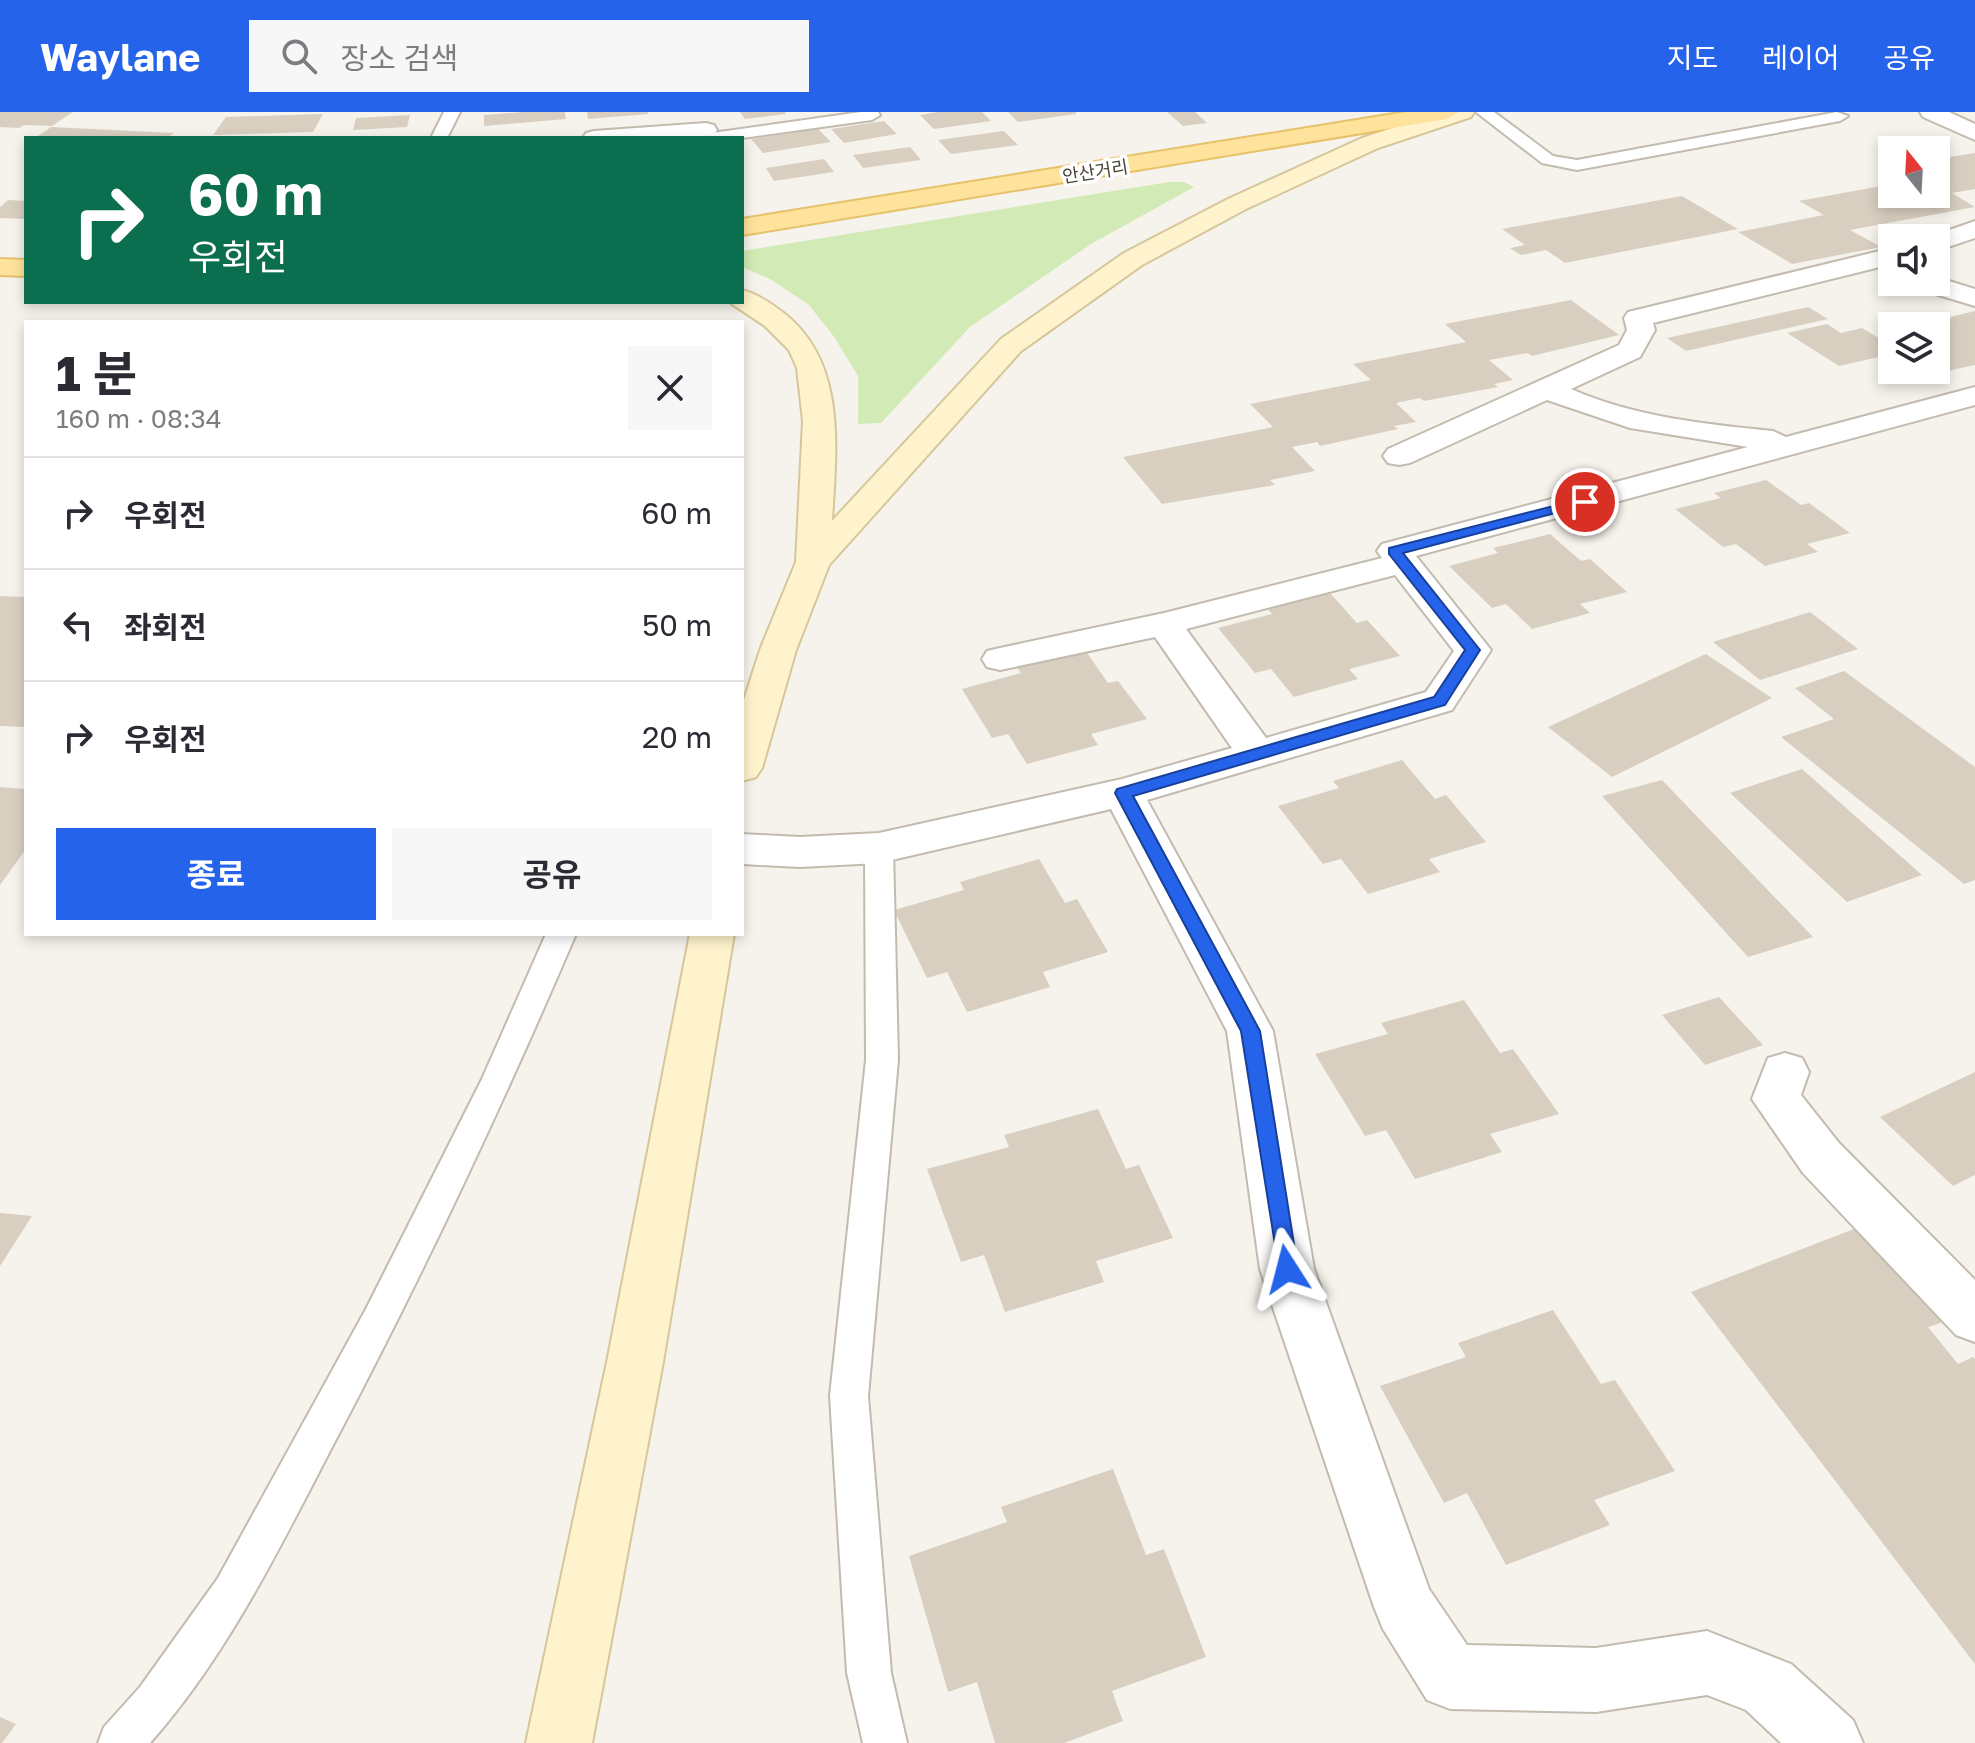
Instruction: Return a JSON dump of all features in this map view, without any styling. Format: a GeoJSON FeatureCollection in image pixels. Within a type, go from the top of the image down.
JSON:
{"type":"FeatureCollection","features":[{"type":"Feature","properties":{"kind":"main road","name":"안산거리"},"geometry":{"type":"LineString","coordinates":[[744,227],[1447,112]]}},
{"type":"Feature","properties":{"kind":"main road"},"geometry":{"type":"LineString","coordinates":[[813,562],[1011,345],[1133,259],[1237,204],[1370,143],[1463,112]]}},
{"type":"Feature","properties":{"kind":"main road"},"geometry":{"type":"LineString","coordinates":[[0,267],[24,268]]}},
{"type":"Feature","properties":{"kind":"main road"},"geometry":{"type":"LineString","coordinates":[[744,299],[783,325],[805,352],[817,385],[813,562],[778,650],[744,761]]}},
{"type":"Feature","properties":{"kind":"main road"},"geometry":{"type":"LineString","coordinates":[[559,1743],[635,1362],[712,936]]}},
{"type":"Feature","properties":{"kind":"street"},"geometry":{"type":"LineString","coordinates":[[1931,112],[1975,133]]}},
{"type":"Feature","properties":{"kind":"street"},"geometry":{"type":"LineString","coordinates":[[622,136],[707,130]]}},
{"type":"Feature","properties":{"kind":"street"},"geometry":{"type":"LineString","coordinates":[[1950,238],[1975,229]]}},
{"type":"Feature","properties":{"kind":"street"},"geometry":{"type":"LineString","coordinates":[[1399,456],[1630,351],[1641,330],[1638,318],[1878,265]]}},
{"type":"Feature","properties":{"kind":"street"},"geometry":{"type":"LineString","coordinates":[[1950,290],[1975,298]]}},
{"type":"Feature","properties":{"kind":"street"},"geometry":{"type":"LineString","coordinates":[[1547,389],[1617,418],[1708,434],[1802,443]]}},
{"type":"Feature","properties":{"kind":"street"},"geometry":{"type":"LineString","coordinates":[[744,849],[800,852],[879,848],[1123,793],[1439,701],[1473,650],[1394,551],[1975,396]]}},
{"type":"Feature","properties":{"kind":"street"},"geometry":{"type":"LineString","coordinates":[[1000,659],[1164,624],[1403,563]]}},
{"type":"Feature","properties":{"kind":"street"},"geometry":{"type":"LineString","coordinates":[[1164,624],[1256,753]]}},
{"type":"Feature","properties":{"kind":"street"},"geometry":{"type":"LineString","coordinates":[[1123,793],[1250,1031],[1287,1269],[1405,1607],[1450,1677],[1596,1680],[1707,1663],[1768,1687],[1830,1743]]}},
{"type":"Feature","properties":{"kind":"street"},"geometry":{"type":"LineString","coordinates":[[1785,1072],[1776,1099],[1821,1158],[1975,1317]]}},
{"type":"Feature","properties":{"kind":"lane"},"geometry":{"type":"LineString","coordinates":[[440,136],[452,112]]}},
{"type":"Feature","properties":{"kind":"lane"},"geometry":{"type":"LineString","coordinates":[[1484,112],[1548,160],[1577,165],[1840,116]]}},
{"type":"Feature","properties":{"kind":"lane"},"geometry":{"type":"LineString","coordinates":[[707,130],[872,115]]}},
{"type":"Feature","properties":{"kind":"lane"},"geometry":{"type":"LineString","coordinates":[[879,848],[882,1060],[849,1396],[869,1673],[885,1743]]}},
{"type":"Feature","properties":{"kind":"lane"},"geometry":{"type":"LineString","coordinates":[[120,1743],[156,1703],[233,1593],[379,1321],[498,1079],[560,936]]}},
{"type":"Feature","properties":{"kind":"green space"},"geometry":{"type":"Polygon","coordinates":[[[1169,182],[1184,182],[1194,187],[1091,244],[970,327],[881,423],[858,424],[858,376],[835,338],[809,305],[770,279],[744,268],[744,251],[1169,182]]]}},
{"type":"Feature","properties":{"kind":"building"},"geometry":{"type":"Polygon","coordinates":[[[0,112],[73,112],[52,126],[24,125],[19,128],[0,127],[0,112]]]}},
{"type":"Feature","properties":{"kind":"building"},"geometry":{"type":"Polygon","coordinates":[[[565,112],[566,119],[484,126],[484,115],[565,112]]]}},
{"type":"Feature","properties":{"kind":"building"},"geometry":{"type":"Polygon","coordinates":[[[587,112],[648,112],[648,114],[588,119],[587,112]]]}},
{"type":"Feature","properties":{"kind":"building"},"geometry":{"type":"Polygon","coordinates":[[[740,112],[785,112],[786,114],[745,119],[740,112]]]}},
{"type":"Feature","properties":{"kind":"building"},"geometry":{"type":"Polygon","coordinates":[[[982,112],[991,121],[934,129],[920,115],[982,112]]]}},
{"type":"Feature","properties":{"kind":"building"},"geometry":{"type":"Polygon","coordinates":[[[1008,112],[1076,112],[1076,114],[1018,122],[1008,112]]]}},
{"type":"Feature","properties":{"kind":"building"},"geometry":{"type":"Polygon","coordinates":[[[1167,112],[1195,112],[1207,123],[1183,126],[1167,112]]]}},
{"type":"Feature","properties":{"kind":"building"},"geometry":{"type":"Polygon","coordinates":[[[323,114],[313,132],[213,135],[226,117],[323,114]]]}},
{"type":"Feature","properties":{"kind":"building"},"geometry":{"type":"Polygon","coordinates":[[[410,115],[407,127],[353,130],[356,118],[410,115]]]}},
{"type":"Feature","properties":{"kind":"building"},"geometry":{"type":"Polygon","coordinates":[[[884,121],[897,134],[844,143],[831,129],[884,121]]]}},
{"type":"Feature","properties":{"kind":"building"},"geometry":{"type":"Polygon","coordinates":[[[51,127],[174,133],[170,136],[38,136],[51,127]]]}},
{"type":"Feature","properties":{"kind":"building"},"geometry":{"type":"Polygon","coordinates":[[[818,129],[831,142],[763,153],[751,139],[818,129]]]}},
{"type":"Feature","properties":{"kind":"building"},"geometry":{"type":"Polygon","coordinates":[[[1004,131],[1018,145],[951,154],[938,140],[1004,131]]]}},
{"type":"Feature","properties":{"kind":"building"},"geometry":{"type":"Polygon","coordinates":[[[910,147],[921,160],[863,168],[853,155],[910,147]]]}},
{"type":"Feature","properties":{"kind":"building"},"geometry":{"type":"Polygon","coordinates":[[[1975,153],[1975,189],[1952,193],[1975,207],[1850,230],[1878,248],[1792,264],[1738,232],[1824,215],[1799,201],[1878,187],[1878,208],[1950,208],[1950,157],[1975,153]]]}},
{"type":"Feature","properties":{"kind":"building"},"geometry":{"type":"Polygon","coordinates":[[[824,159],[834,172],[774,181],[766,168],[824,159]]]}},
{"type":"Feature","properties":{"kind":"building"},"geometry":{"type":"Polygon","coordinates":[[[1682,196],[1738,229],[1565,263],[1546,250],[1521,255],[1510,248],[1525,245],[1502,229],[1682,196]]]}},
{"type":"Feature","properties":{"kind":"building"},"geometry":{"type":"Polygon","coordinates":[[[8,200],[24,201],[24,219],[0,218],[0,207],[8,200]]]}},
{"type":"Feature","properties":{"kind":"building"},"geometry":{"type":"Polygon","coordinates":[[[1571,300],[1619,335],[1532,356],[1528,353],[1489,360],[1513,380],[1494,384],[1498,387],[1396,403],[1416,422],[1394,426],[1398,429],[1320,446],[1317,442],[1292,447],[1315,471],[1270,480],[1275,485],[1162,504],[1123,457],[1273,427],[1250,404],[1371,380],[1353,364],[1466,342],[1445,324],[1571,300]]]}},
{"type":"Feature","properties":{"kind":"building"},"geometry":{"type":"Polygon","coordinates":[[[1808,307],[1828,319],[1686,351],[1667,338],[1808,307]]]}},
{"type":"Feature","properties":{"kind":"building"},"geometry":{"type":"Polygon","coordinates":[[[1975,311],[1975,365],[1950,370],[1950,317],[1975,311]]]}},
{"type":"Feature","properties":{"kind":"building"},"geometry":{"type":"Polygon","coordinates":[[[1827,324],[1841,333],[1862,328],[1878,338],[1878,357],[1839,366],[1787,333],[1827,324]]]}},
{"type":"Feature","properties":{"kind":"building"},"geometry":{"type":"Polygon","coordinates":[[[1766,480],[1801,505],[1809,503],[1850,533],[1807,544],[1818,552],[1765,566],[1736,544],[1723,547],[1675,509],[1721,498],[1714,493],[1766,480]]]}},
{"type":"Feature","properties":{"kind":"building"},"geometry":{"type":"Polygon","coordinates":[[[1550,534],[1581,561],[1590,559],[1627,592],[1580,604],[1590,613],[1532,629],[1506,604],[1492,608],[1449,566],[1498,553],[1493,548],[1550,534]]]}},
{"type":"Feature","properties":{"kind":"building"},"geometry":{"type":"Polygon","coordinates":[[[1330,593],[1357,623],[1367,620],[1400,656],[1349,669],[1358,679],[1294,697],[1271,669],[1255,673],[1218,628],[1272,614],[1267,608],[1330,593]]]}},
{"type":"Feature","properties":{"kind":"building"},"geometry":{"type":"Polygon","coordinates":[[[0,596],[24,597],[24,727],[0,726],[0,596]]]}},
{"type":"Feature","properties":{"kind":"building"},"geometry":{"type":"Polygon","coordinates":[[[1810,612],[1858,649],[1760,680],[1713,642],[1810,612]]]}},
{"type":"Feature","properties":{"kind":"building"},"geometry":{"type":"Polygon","coordinates":[[[1085,650],[1108,683],[1118,681],[1147,719],[1091,734],[1098,745],[1027,764],[1008,734],[992,738],[962,689],[1021,673],[1017,667],[1085,650]]]}},
{"type":"Feature","properties":{"kind":"building"},"geometry":{"type":"Polygon","coordinates":[[[1706,654],[1772,698],[1612,777],[1548,727],[1706,654]]]}},
{"type":"Feature","properties":{"kind":"building"},"geometry":{"type":"Polygon","coordinates":[[[1844,671],[1975,767],[1975,880],[1964,884],[1781,737],[1834,719],[1795,688],[1844,671]]]}},
{"type":"Feature","properties":{"kind":"building"},"geometry":{"type":"Polygon","coordinates":[[[1402,760],[1435,799],[1446,795],[1486,842],[1429,859],[1440,872],[1368,894],[1341,859],[1323,864],[1278,806],[1339,788],[1333,781],[1402,760]]]}},
{"type":"Feature","properties":{"kind":"building"},"geometry":{"type":"Polygon","coordinates":[[[1802,769],[1922,875],[1847,902],[1730,793],[1802,769]]]}},
{"type":"Feature","properties":{"kind":"building"},"geometry":{"type":"Polygon","coordinates":[[[1662,780],[1813,937],[1748,957],[1602,796],[1662,780]]]}},
{"type":"Feature","properties":{"kind":"building"},"geometry":{"type":"Polygon","coordinates":[[[0,787],[24,789],[24,852],[0,885],[0,787]]]}},
{"type":"Feature","properties":{"kind":"building"},"geometry":{"type":"Polygon","coordinates":[[[1039,859],[1065,903],[1077,899],[1108,952],[1043,972],[1050,987],[967,1012],[947,972],[927,978],[894,910],[964,890],[960,882],[1039,859]]]}},
{"type":"Feature","properties":{"kind":"building"},"geometry":{"type":"Polygon","coordinates":[[[1719,997],[1763,1045],[1705,1065],[1662,1015],[1719,997]]]}},
{"type":"Feature","properties":{"kind":"building"},"geometry":{"type":"Polygon","coordinates":[[[1464,1000],[1500,1053],[1513,1049],[1559,1114],[1490,1134],[1502,1152],[1415,1179],[1386,1130],[1365,1136],[1315,1054],[1388,1034],[1381,1023],[1464,1000]]]}},
{"type":"Feature","properties":{"kind":"building"},"geometry":{"type":"Polygon","coordinates":[[[1975,1072],[1975,1175],[1953,1186],[1880,1117],[1975,1072]]]}},
{"type":"Feature","properties":{"kind":"building"},"geometry":{"type":"Polygon","coordinates":[[[1098,1109],[1126,1169],[1139,1165],[1173,1238],[1096,1261],[1104,1282],[1005,1312],[984,1255],[961,1262],[927,1169],[1009,1147],[1004,1135],[1098,1109]]]}},
{"type":"Feature","properties":{"kind":"building"},"geometry":{"type":"Polygon","coordinates":[[[0,1213],[32,1216],[0,1266],[0,1213]]]}},
{"type":"Feature","properties":{"kind":"building"},"geometry":{"type":"Polygon","coordinates":[[[1859,1227],[1943,1322],[1928,1327],[1958,1364],[1973,1357],[1975,1359],[1975,1664],[1691,1292],[1859,1227]]]}},
{"type":"Feature","properties":{"kind":"building"},"geometry":{"type":"Polygon","coordinates":[[[1553,1310],[1601,1384],[1615,1380],[1675,1471],[1594,1500],[1610,1525],[1506,1565],[1467,1493],[1444,1503],[1380,1386],[1466,1357],[1458,1343],[1553,1310]]]}},
{"type":"Feature","properties":{"kind":"building"},"geometry":{"type":"Polygon","coordinates":[[[1113,1469],[1146,1555],[1164,1549],[1206,1657],[1112,1691],[1123,1721],[1064,1743],[995,1743],[977,1682],[948,1692],[909,1556],[1007,1522],[1001,1507],[1113,1469]]]}},
{"type":"Feature","properties":{"kind":"building"},"geometry":{"type":"Polygon","coordinates":[[[0,1717],[16,1724],[2,1743],[0,1743],[0,1717]]]}},
{"type":"Feature","properties":{"kind":"route"},"geometry":{"type":"LineString","coordinates":[[1287,1269],[1250,1031],[1123,793],[1439,701],[1473,650],[1394,551],[1585,502]]}}]}
